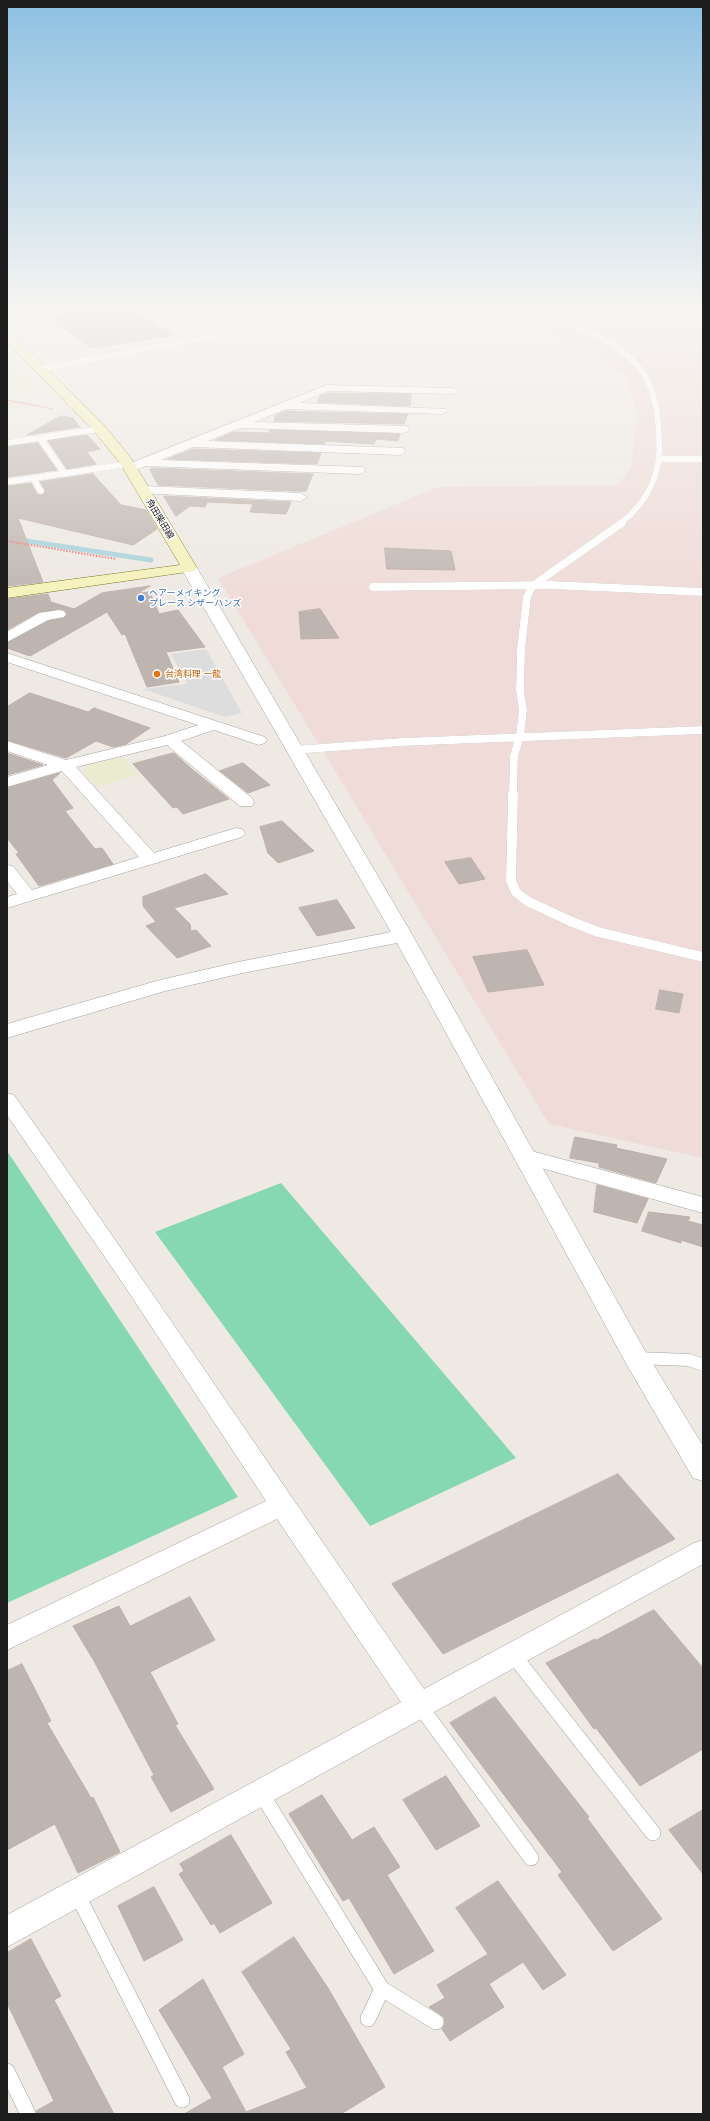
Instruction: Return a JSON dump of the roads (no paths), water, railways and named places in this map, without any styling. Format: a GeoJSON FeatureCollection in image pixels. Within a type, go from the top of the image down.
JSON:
{"type":"FeatureCollection","features":[{"type":"Feature","properties":{"kind":"main road","name":"角田柴田線"},"geometry":{"type":"LineString","coordinates":[[79,409],[133,465],[143,490],[189,568]]}},
{"type":"Feature","properties":{"kind":"main road"},"geometry":{"type":"LineString","coordinates":[[7,593],[189,568]]}},
{"type":"Feature","properties":{"kind":"street"},"geometry":{"type":"LineString","coordinates":[[133,465],[190,444],[275,409]]}},
{"type":"Feature","properties":{"kind":"street"},"geometry":{"type":"LineString","coordinates":[[378,409],[442,411]]}},
{"type":"Feature","properties":{"kind":"street"},"geometry":{"type":"LineString","coordinates":[[236,424],[403,429]]}},
{"type":"Feature","properties":{"kind":"street"},"geometry":{"type":"LineString","coordinates":[[190,444],[399,452]]}},
{"type":"Feature","properties":{"kind":"street"},"geometry":{"type":"LineString","coordinates":[[133,465],[359,470]]}},
{"type":"Feature","properties":{"kind":"street"},"geometry":{"type":"LineString","coordinates":[[143,490],[301,497]]}},
{"type":"Feature","properties":{"kind":"street"},"geometry":{"type":"LineString","coordinates":[[189,568],[403,936],[636,1358],[703,1470]]}},
{"type":"Feature","properties":{"kind":"street"},"geometry":{"type":"LineString","coordinates":[[7,638],[44,616],[59,614]]}},
{"type":"Feature","properties":{"kind":"street"},"geometry":{"type":"LineString","coordinates":[[10,662],[259,740]]}},
{"type":"Feature","properties":{"kind":"street"},"geometry":{"type":"LineString","coordinates":[[7,782],[65,765],[170,740],[212,726]]}},
{"type":"Feature","properties":{"kind":"street"},"geometry":{"type":"LineString","coordinates":[[170,740],[246,802]]}},
{"type":"Feature","properties":{"kind":"street"},"geometry":{"type":"LineString","coordinates":[[7,746],[65,765],[150,859]]}},
{"type":"Feature","properties":{"kind":"street"},"geometry":{"type":"LineString","coordinates":[[7,903],[236,833]]}},
{"type":"Feature","properties":{"kind":"street"},"geometry":{"type":"LineString","coordinates":[[7,870],[28,896]]}},
{"type":"Feature","properties":{"kind":"street"},"geometry":{"type":"LineString","coordinates":[[7,1031],[160,986],[243,967],[403,936]]}},
{"type":"Feature","properties":{"kind":"street"},"geometry":{"type":"LineString","coordinates":[[7,1100],[132,1279],[282,1505],[420,1706]]}},
{"type":"Feature","properties":{"kind":"street"},"geometry":{"type":"LineString","coordinates":[[524,1156],[703,1205]]}},
{"type":"Feature","properties":{"kind":"street"},"geometry":{"type":"LineString","coordinates":[[7,1638],[282,1505]]}},
{"type":"Feature","properties":{"kind":"street"},"geometry":{"type":"LineString","coordinates":[[7,1932],[703,1552]]}},
{"type":"Feature","properties":{"kind":"lane"},"geometry":{"type":"LineString","coordinates":[[655,409],[661,459],[657,480],[647,497],[633,513],[534,586],[527,597],[521,650],[520,691],[523,710],[520,736],[514,756],[511,881],[516,892],[527,902],[547,912],[598,932],[703,957]]}},
{"type":"Feature","properties":{"kind":"lane"},"geometry":{"type":"LineString","coordinates":[[7,443],[99,429]]}},
{"type":"Feature","properties":{"kind":"lane"},"geometry":{"type":"LineString","coordinates":[[40,438],[65,474]]}},
{"type":"Feature","properties":{"kind":"lane"},"geometry":{"type":"LineString","coordinates":[[661,459],[703,459]]}},
{"type":"Feature","properties":{"kind":"lane"},"geometry":{"type":"LineString","coordinates":[[7,482],[133,465]]}},
{"type":"Feature","properties":{"kind":"lane"},"geometry":{"type":"LineString","coordinates":[[33,478],[41,491]]}},
{"type":"Feature","properties":{"kind":"lane"},"geometry":{"type":"LineString","coordinates":[[373,587],[534,586],[703,592]]}},
{"type":"Feature","properties":{"kind":"lane"},"geometry":{"type":"LineString","coordinates":[[294,750],[402,742],[520,736],[703,730]]}},
{"type":"Feature","properties":{"kind":"lane"},"geometry":{"type":"LineString","coordinates":[[636,1358],[689,1360],[703,1365]]}},
{"type":"Feature","properties":{"kind":"lane"},"geometry":{"type":"LineString","coordinates":[[514,1656],[653,1833]]}},
{"type":"Feature","properties":{"kind":"lane"},"geometry":{"type":"LineString","coordinates":[[420,1706],[531,1858]]}},
{"type":"Feature","properties":{"kind":"lane"},"geometry":{"type":"LineString","coordinates":[[262,1793],[382,1989],[436,2022]]}},
{"type":"Feature","properties":{"kind":"lane"},"geometry":{"type":"LineString","coordinates":[[77,1894],[182,2100]]}},
{"type":"Feature","properties":{"kind":"lane"},"geometry":{"type":"LineString","coordinates":[[368,2019],[382,1989]]}},
{"type":"Feature","properties":{"kind":"lane"},"geometry":{"type":"LineString","coordinates":[[7,2071],[28,2114]]}},
{"type":"Feature","properties":{"kind":"waterway"},"geometry":{"type":"LineString","coordinates":[[7,538],[151,560]]}},
{"type":"Feature","properties":{"kind":"place","name":"ヘアーメイキング プレース シザーハンズ"},"geometry":{"type":"Point","coordinates":[141,598]}},
{"type":"Feature","properties":{"kind":"place","name":"台湾料理 一龍"},"geometry":{"type":"Point","coordinates":[157,674]}}]}
